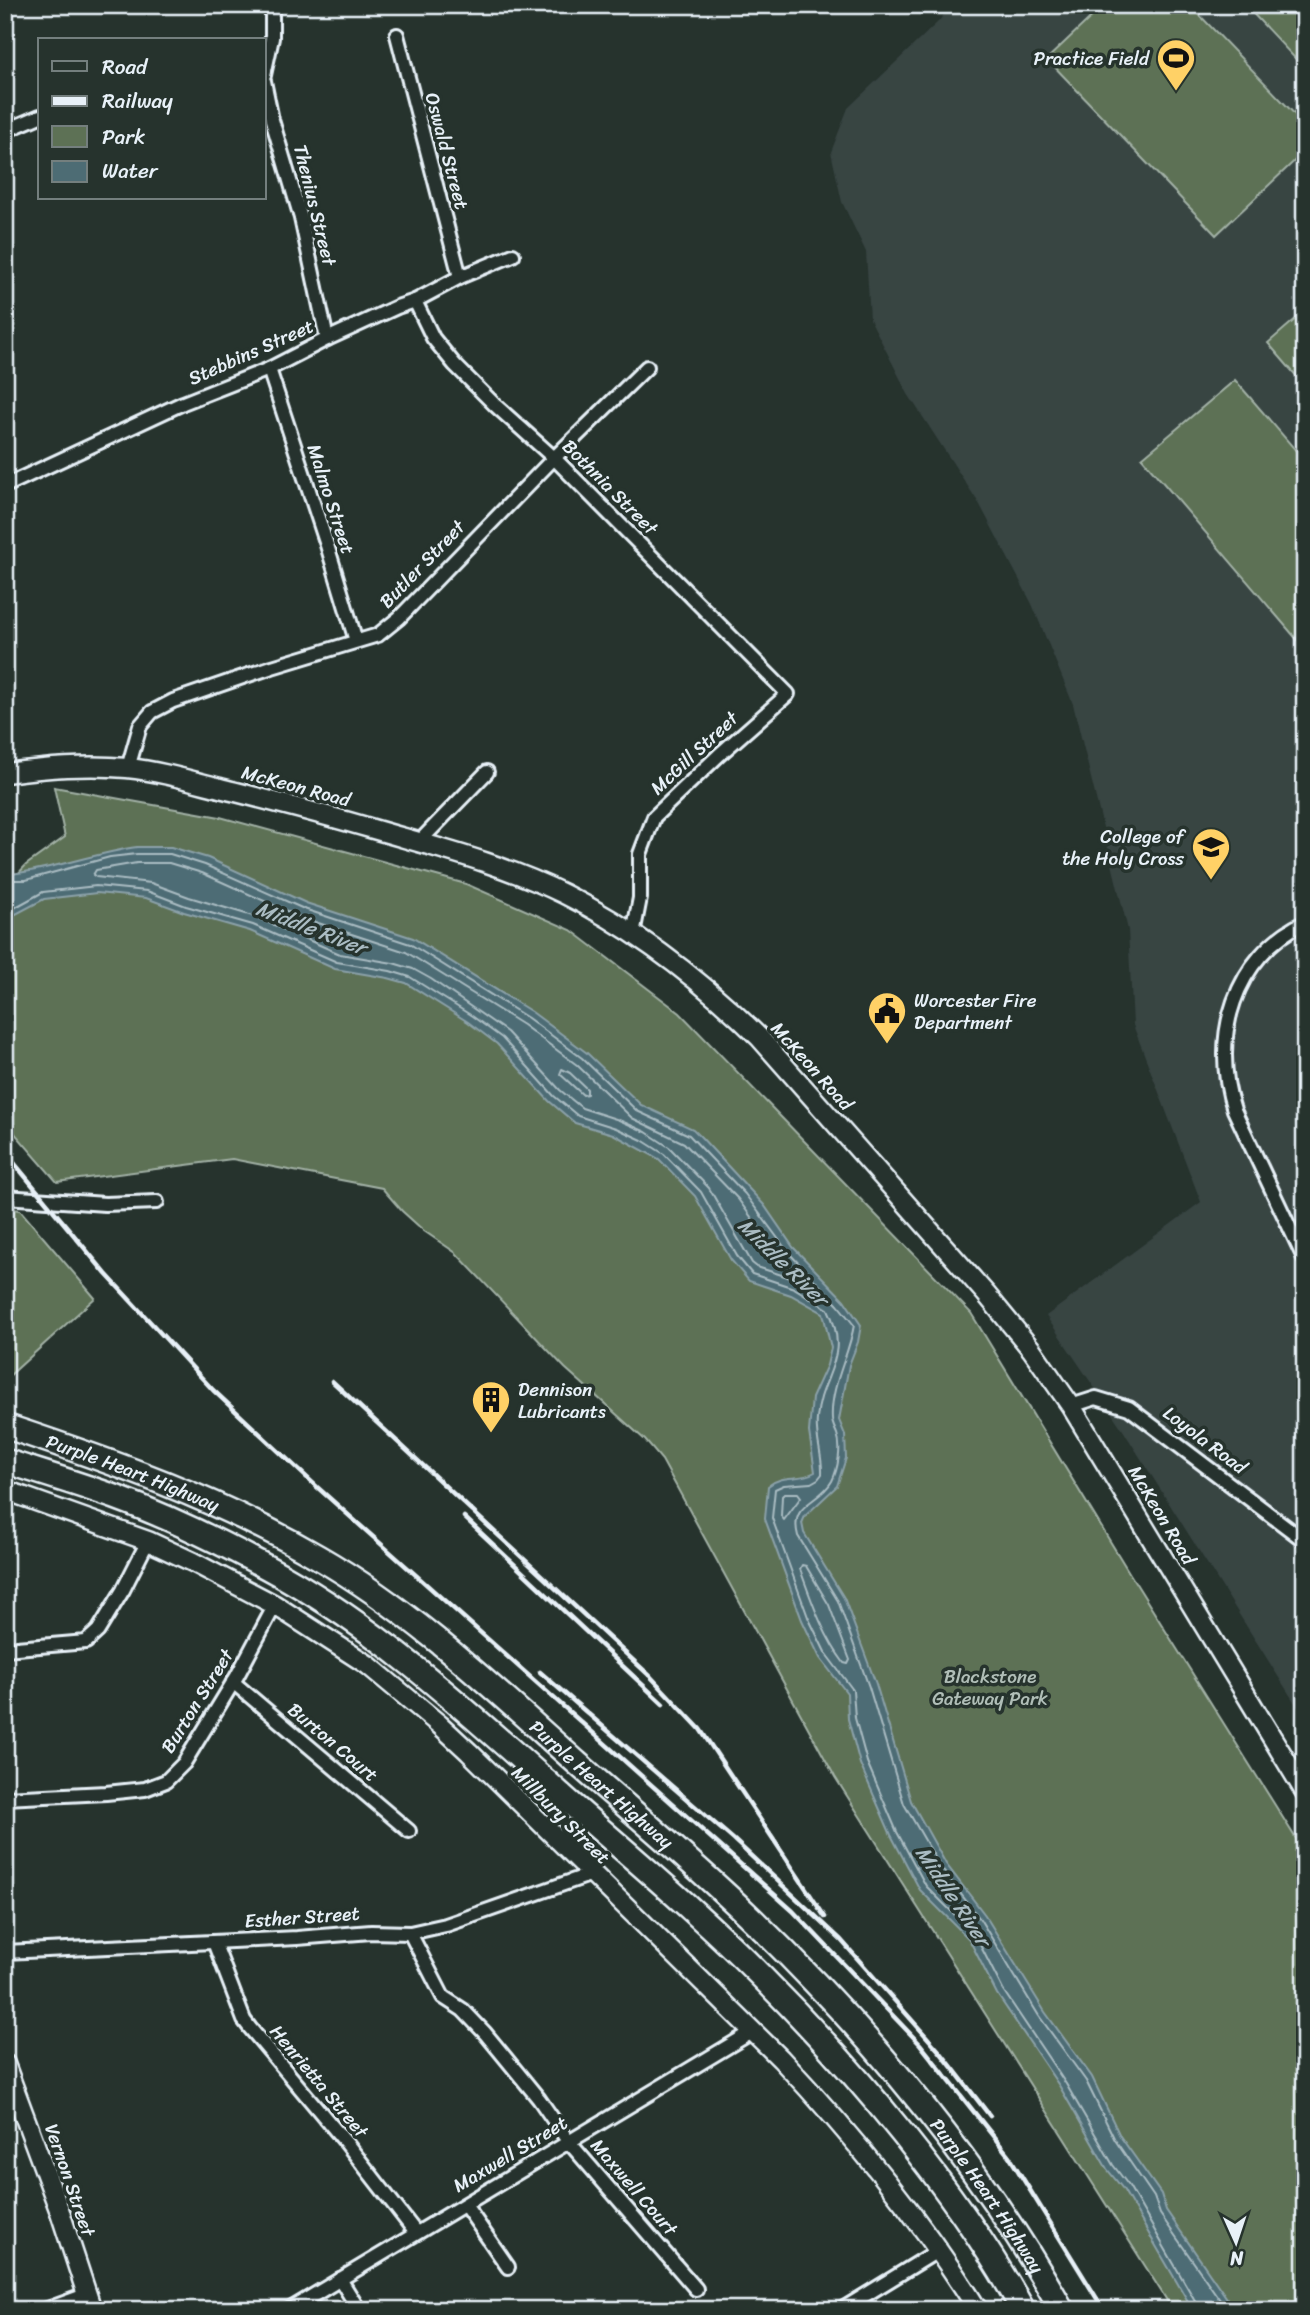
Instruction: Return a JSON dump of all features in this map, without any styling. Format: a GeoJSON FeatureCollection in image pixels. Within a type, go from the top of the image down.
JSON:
{"type":"FeatureCollection","features":[{"type":"Feature","properties":{"kind":"highway"},"geometry":{"type":"LineString","coordinates":[[5,1418],[86,1453]]}},
{"type":"Feature","properties":{"kind":"highway","name":"Purple Heart Highway"},"geometry":{"type":"LineString","coordinates":[[5,1426],[86,1453],[207,1499],[321,1558],[391,1605],[450,1650],[719,1888],[823,1991],[954,2144],[1030,2253],[1062,2310]]}},
{"type":"Feature","properties":{"kind":"highway","name":"Purple Heart Highway"},"geometry":{"type":"LineString","coordinates":[[5,1461],[115,1497],[241,1554],[327,1603],[422,1672],[761,1975],[857,2081],[933,2175],[985,2247],[1023,2310]]}},
{"type":"Feature","properties":{"kind":"main road","name":"McKeon Road"},"geometry":{"type":"LineString","coordinates":[[5,773],[72,766],[128,768],[157,772],[296,807],[499,866],[521,875],[564,894],[680,965],[719,997],[759,1037],[986,1294],[1032,1350],[1071,1406],[1305,1792]]}},
{"type":"Feature","properties":{"kind":"main road","name":"Millbury Street"},"geometry":{"type":"LineString","coordinates":[[5,1490],[148,1541],[275,1605],[331,1640],[403,1693],[469,1752],[816,2097],[870,2160],[939,2250],[978,2310]]}},
{"type":"Feature","properties":{"kind":"main road","name":"Vernon Street"},"geometry":{"type":"LineString","coordinates":[[5,2064],[13,2102],[60,2212],[89,2302]]}},
{"type":"Feature","properties":{"kind":"street"},"geometry":{"type":"LineString","coordinates":[[266,66],[272,38],[272,5]]}},
{"type":"Feature","properties":{"kind":"street","name":"Oswald Street"},"geometry":{"type":"LineString","coordinates":[[397,35],[460,277]]}},
{"type":"Feature","properties":{"kind":"street","name":"Thenius Street"},"geometry":{"type":"LineString","coordinates":[[266,91],[301,218],[327,339]]}},
{"type":"Feature","properties":{"kind":"street"},"geometry":{"type":"LineString","coordinates":[[5,131],[38,117]]}},
{"type":"Feature","properties":{"kind":"street","name":"Stebbins Street"},"geometry":{"type":"LineString","coordinates":[[5,486],[183,403],[269,369],[327,339],[513,255]]}},
{"type":"Feature","properties":{"kind":"street","name":"Bothnia Street"},"geometry":{"type":"LineString","coordinates":[[415,301],[433,338],[455,365],[554,458],[788,694]]}},
{"type":"Feature","properties":{"kind":"street","name":"Butler Street"},"geometry":{"type":"LineString","coordinates":[[128,768],[140,726],[152,712],[173,701],[272,667],[378,635],[399,618],[554,458],[647,367]]}},
{"type":"Feature","properties":{"kind":"street","name":"Malmo Street"},"geometry":{"type":"LineString","coordinates":[[269,369],[356,642]]}},
{"type":"Feature","properties":{"kind":"street","name":"McGill Street"},"geometry":{"type":"LineString","coordinates":[[633,934],[640,898],[640,853],[654,817],[788,694]]}},
{"type":"Feature","properties":{"kind":"street"},"geometry":{"type":"LineString","coordinates":[[419,842],[487,772]]}},
{"type":"Feature","properties":{"kind":"street"},"geometry":{"type":"LineString","coordinates":[[1305,922],[1292,928],[1269,946],[1250,968],[1237,991],[1225,1036],[1224,1063],[1227,1088],[1234,1110],[1305,1260]]}},
{"type":"Feature","properties":{"kind":"street"},"geometry":{"type":"LineString","coordinates":[[5,1197],[105,1204],[158,1202]]}},
{"type":"Feature","properties":{"kind":"street","name":"Loyola Road"},"geometry":{"type":"LineString","coordinates":[[1071,1406],[1096,1398],[1129,1408],[1305,1541]]}},
{"type":"Feature","properties":{"kind":"street"},"geometry":{"type":"LineString","coordinates":[[5,1648],[86,1642],[98,1631],[148,1541]]}},
{"type":"Feature","properties":{"kind":"street","name":"Burton Street"},"geometry":{"type":"LineString","coordinates":[[5,1797],[106,1793],[145,1789],[166,1781],[184,1763],[275,1605]]}},
{"type":"Feature","properties":{"kind":"street","name":"Burton Court"},"geometry":{"type":"LineString","coordinates":[[233,1682],[409,1831]]}},
{"type":"Feature","properties":{"kind":"street","name":"Esther Street"},"geometry":{"type":"LineString","coordinates":[[5,1952],[371,1932],[410,1933],[446,1925],[592,1874]]}},
{"type":"Feature","properties":{"kind":"street","name":"Maxwell Court"},"geometry":{"type":"LineString","coordinates":[[410,1933],[443,1997],[464,2012],[485,2033],[539,2099],[568,2141],[696,2289]]}},
{"type":"Feature","properties":{"kind":"street","name":"Henrietta Street"},"geometry":{"type":"LineString","coordinates":[[214,1942],[250,2028],[355,2153],[416,2233]]}},
{"type":"Feature","properties":{"kind":"street","name":"Maxwell Street"},"geometry":{"type":"LineString","coordinates":[[289,2310],[752,2032]]}},
{"type":"Feature","properties":{"kind":"street"},"geometry":{"type":"LineString","coordinates":[[465,2205],[508,2267]]}},
{"type":"Feature","properties":{"kind":"street"},"geometry":{"type":"LineString","coordinates":[[841,2310],[939,2250]]}},
{"type":"Feature","properties":{"kind":"street"},"geometry":{"type":"LineString","coordinates":[[341,2279],[359,2310]]}},
{"type":"Feature","properties":{"kind":"street"},"geometry":{"type":"LineString","coordinates":[[45,2310],[89,2302]]}},
{"type":"Feature","properties":{"kind":"shaded area","name":"College of the Holy Cross"},"geometry":{"type":"Polygon","coordinates":[[[951,5],[1305,5],[1305,1719],[1121,1427],[1046,1316],[1201,1202],[1133,1025],[1128,930],[1073,704],[1032,604],[980,505],[908,394],[870,319],[866,252],[842,202],[831,152],[848,108],[939,21],[951,5]]]}},
{"type":"Feature","properties":{"kind":"green space","name":"Practice Field"},"geometry":{"type":"Polygon","coordinates":[[[1104,5],[1190,5],[1305,125],[1305,151],[1216,235],[1047,59],[1104,5]]]}},
{"type":"Feature","properties":{"kind":"green space"},"geometry":{"type":"Polygon","coordinates":[[[1245,5],[1305,5],[1305,69],[1245,5]]]}},
{"type":"Feature","properties":{"kind":"green space"},"geometry":{"type":"Polygon","coordinates":[[[1305,311],[1305,386],[1268,343],[1305,311]]]}},
{"type":"Feature","properties":{"kind":"green space"},"geometry":{"type":"Polygon","coordinates":[[[1235,380],[1305,461],[1305,649],[1142,458],[1235,380]]]}},
{"type":"Feature","properties":{"kind":"green space","name":"Blackstone Gateway Park"},"geometry":{"type":"Polygon","coordinates":[[[54,787],[220,817],[466,884],[571,930],[680,1013],[971,1313],[1305,1853],[1305,2310],[1173,2310],[835,1777],[662,1460],[645,1440],[565,1368],[456,1253],[424,1231],[382,1188],[232,1159],[57,1182],[5,1122],[5,888],[26,865],[65,837],[54,787]]]}},
{"type":"Feature","properties":{"kind":"green space"},"geometry":{"type":"Polygon","coordinates":[[[5,1208],[20,1210],[95,1298],[8,1377],[5,1376],[5,1208]]]}},
{"type":"Feature","properties":{"kind":"water","name":"Middle River"},"geometry":{"type":"Polygon","coordinates":[[[137,847],[171,847],[208,858],[306,903],[413,938],[532,1012],[587,1053],[641,1105],[693,1129],[764,1205],[793,1247],[844,1300],[861,1325],[849,1365],[839,1420],[845,1435],[846,1458],[837,1486],[805,1516],[802,1523],[804,1533],[844,1598],[876,1684],[911,1801],[946,1864],[985,1915],[1045,2012],[1092,2077],[1120,2136],[1161,2194],[1166,2210],[1235,2310],[1193,2310],[1060,2087],[997,1994],[969,1939],[920,1890],[891,1835],[860,1764],[848,1719],[847,1693],[820,1658],[802,1620],[765,1519],[768,1486],[780,1480],[803,1477],[815,1472],[809,1432],[812,1398],[827,1365],[831,1348],[823,1313],[791,1295],[749,1281],[731,1260],[695,1196],[659,1159],[613,1134],[575,1123],[549,1101],[497,1044],[468,1022],[406,983],[335,969],[250,931],[146,898],[97,893],[44,899],[12,916],[5,924],[5,868],[10,874],[26,872],[137,847]]]}},
{"type":"Feature","properties":{"kind":"railway"},"geometry":{"type":"LineString","coordinates":[[5,1152],[106,1274],[213,1390],[317,1487],[793,1911],[920,2044],[1009,2156],[1104,2310]]}},
{"type":"Feature","properties":{"kind":"railway"},"geometry":{"type":"LineString","coordinates":[[332,1381],[650,1676],[700,1729],[825,1917]]}},
{"type":"Feature","properties":{"kind":"railway"},"geometry":{"type":"LineString","coordinates":[[464,1517],[663,1704]]}},
{"type":"Feature","properties":{"kind":"railway"},"geometry":{"type":"LineString","coordinates":[[540,1672],[734,1840],[841,1940],[941,2053],[990,2116]]}},
{"type":"Feature","properties":{"kind":"place","name":"Practice Field"},"geometry":{"type":"Point","coordinates":[1176,92]}},
{"type":"Feature","properties":{"kind":"place","name":"College of the Holy Cross"},"geometry":{"type":"Point","coordinates":[1211,881]}},
{"type":"Feature","properties":{"kind":"place","name":"Worcester Fire Department"},"geometry":{"type":"Point","coordinates":[887,1045]}},
{"type":"Feature","properties":{"kind":"place","name":"Dennison Lubricants"},"geometry":{"type":"Point","coordinates":[491,1434]}}]}
